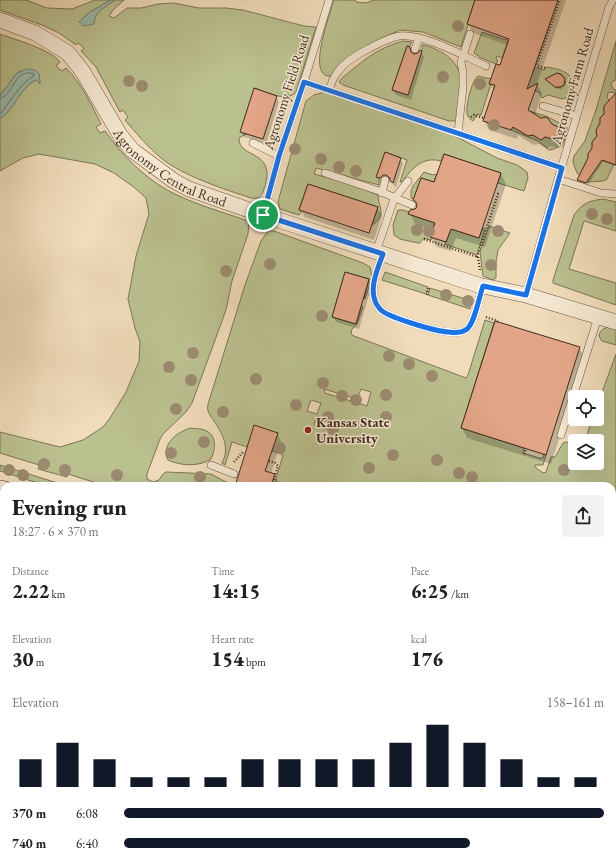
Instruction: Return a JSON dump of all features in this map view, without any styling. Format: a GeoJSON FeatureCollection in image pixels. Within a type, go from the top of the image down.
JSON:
{"type":"FeatureCollection","features":[{"type":"Feature","properties":{"kind":"street","name":"Agronomy Central Road"},"geometry":{"type":"LineString","coordinates":[[0,20],[35,33],[68,53],[83,72],[120,136],[132,150],[153,167],[189,189],[380,253],[482,281],[616,322]]}},
{"type":"Feature","properties":{"kind":"lane","name":"Agronomy Field Road"},"geometry":{"type":"LineString","coordinates":[[263,215],[279,156],[304,82],[329,0]]}},
{"type":"Feature","properties":{"kind":"lane","name":"Agronomy Farm Road"},"geometry":{"type":"LineString","coordinates":[[526,295],[558,179],[609,7],[614,0]]}},
{"type":"Feature","properties":{"kind":"lane"},"geometry":{"type":"LineString","coordinates":[[458,133],[463,87],[462,62],[470,34]]}},
{"type":"Feature","properties":{"kind":"lane"},"geometry":{"type":"LineString","coordinates":[[329,90],[335,76],[347,62],[382,42],[401,36],[419,38],[448,48],[486,66]]}},
{"type":"Feature","properties":{"kind":"lane"},"geometry":{"type":"LineString","coordinates":[[415,49],[419,38]]}},
{"type":"Feature","properties":{"kind":"lane"},"geometry":{"type":"LineString","coordinates":[[304,82],[562,168]]}},
{"type":"Feature","properties":{"kind":"lane"},"geometry":{"type":"LineString","coordinates":[[543,106],[577,116]]}},
{"type":"Feature","properties":{"kind":"lane"},"geometry":{"type":"LineString","coordinates":[[253,143],[279,156]]}},
{"type":"Feature","properties":{"kind":"lane"},"geometry":{"type":"LineString","coordinates":[[325,173],[412,205]]}},
{"type":"Feature","properties":{"kind":"lane"},"geometry":{"type":"LineString","coordinates":[[558,179],[601,193],[616,194]]}},
{"type":"Feature","properties":{"kind":"lane"},"geometry":{"type":"LineString","coordinates":[[382,193],[385,180]]}},
{"type":"Feature","properties":{"kind":"lane"},"geometry":{"type":"LineString","coordinates":[[408,180],[394,199],[374,280],[373,291],[375,300],[380,309],[388,315],[435,329],[458,333],[466,329],[471,324],[482,281]]}},
{"type":"Feature","properties":{"kind":"lane"},"geometry":{"type":"LineString","coordinates":[[561,435],[598,317]]}},
{"type":"Feature","properties":{"kind":"lane"},"geometry":{"type":"LineString","coordinates":[[211,465],[234,474]]}},
{"type":"Feature","properties":{"kind":"path"},"geometry":{"type":"LineString","coordinates":[[545,68],[538,66],[538,64],[560,0]]}},
{"type":"Feature","properties":{"kind":"path"},"geometry":{"type":"LineString","coordinates":[[476,115],[484,118]]}},
{"type":"Feature","properties":{"kind":"path"},"geometry":{"type":"LineString","coordinates":[[482,281],[477,256],[498,194],[500,194]]}},
{"type":"Feature","properties":{"kind":"path"},"geometry":{"type":"LineString","coordinates":[[424,239],[477,256]]}},
{"type":"Feature","properties":{"kind":"path"},"geometry":{"type":"LineString","coordinates":[[427,295],[429,287]]}},
{"type":"Feature","properties":{"kind":"path"},"geometry":{"type":"LineString","coordinates":[[486,317],[498,321]]}},
{"type":"Feature","properties":{"kind":"path"},"geometry":{"type":"LineString","coordinates":[[524,454],[526,449]]}},
{"type":"Feature","properties":{"kind":"path"},"geometry":{"type":"LineString","coordinates":[[269,461],[278,466],[273,482]]}},
{"type":"Feature","properties":{"kind":"green space"},"geometry":{"type":"Polygon","coordinates":[[[0,0],[26,0],[47,8],[72,9],[95,0],[111,0],[90,12],[79,22],[81,23],[94,18],[98,11],[115,0],[124,0],[109,16],[114,18],[127,8],[141,8],[158,4],[174,3],[199,8],[226,8],[243,10],[304,26],[316,27],[296,92],[287,97],[282,97],[255,88],[246,134],[239,138],[240,145],[245,150],[263,161],[266,168],[267,178],[261,196],[251,198],[216,186],[170,165],[147,145],[125,120],[128,117],[123,110],[120,112],[96,67],[81,51],[84,48],[78,43],[76,45],[59,33],[42,25],[0,10],[0,0]]]}},
{"type":"Feature","properties":{"kind":"green space"},"geometry":{"type":"Polygon","coordinates":[[[334,0],[355,0],[356,2],[366,3],[374,0],[475,0],[461,47],[423,32],[400,30],[378,40],[351,58],[331,76],[324,74],[320,67],[320,56],[325,30],[334,0]]]}},
{"type":"Feature","properties":{"kind":"green space"},"geometry":{"type":"Polygon","coordinates":[[[520,0],[522,0],[502,58],[497,56],[496,59],[498,60],[496,64],[481,58],[474,53],[482,32],[506,40],[520,0]]]}},
{"type":"Feature","properties":{"kind":"green space"},"geometry":{"type":"Polygon","coordinates":[[[0,34],[32,45],[55,57],[60,62],[56,66],[62,71],[66,68],[86,94],[101,124],[96,127],[100,133],[105,131],[125,156],[149,178],[176,195],[245,220],[249,223],[248,234],[232,281],[226,310],[192,403],[186,412],[163,434],[160,439],[147,474],[147,479],[153,482],[93,482],[68,474],[67,477],[38,469],[39,465],[0,453],[0,432],[60,447],[83,440],[103,427],[110,418],[126,392],[139,361],[140,342],[128,299],[136,256],[149,214],[146,198],[114,173],[95,164],[39,154],[23,158],[0,171],[0,119],[10,109],[28,85],[36,80],[40,83],[39,74],[20,71],[16,74],[0,96],[0,34]]]}},
{"type":"Feature","properties":{"kind":"green space"},"geometry":{"type":"Polygon","coordinates":[[[403,41],[412,42],[409,47],[407,46],[392,90],[408,95],[422,51],[422,45],[436,49],[451,60],[457,67],[460,75],[461,92],[457,121],[449,121],[343,85],[339,82],[370,56],[403,41]]]}},
{"type":"Feature","properties":{"kind":"green space"},"geometry":{"type":"Polygon","coordinates":[[[616,41],[616,80],[611,84],[613,89],[616,90],[616,93],[610,92],[608,93],[607,97],[610,102],[614,164],[607,179],[603,181],[589,182],[577,173],[573,162],[574,156],[585,141],[596,110],[616,41]]]}},
{"type":"Feature","properties":{"kind":"green space"},"geometry":{"type":"Polygon","coordinates":[[[535,67],[544,70],[546,67],[559,70],[569,75],[574,84],[570,97],[562,99],[548,95],[542,98],[539,92],[526,88],[535,67]],[[557,73],[555,87],[561,87],[565,83],[565,78],[561,74],[557,73]]]}},
{"type":"Feature","properties":{"kind":"green space"},"geometry":{"type":"Polygon","coordinates":[[[478,76],[491,79],[491,84],[481,115],[477,114],[473,121],[467,114],[467,105],[471,88],[478,76]]]}},
{"type":"Feature","properties":{"kind":"green space"},"geometry":{"type":"Polygon","coordinates":[[[325,92],[451,134],[497,158],[517,165],[527,172],[528,178],[524,191],[498,183],[501,173],[444,154],[441,161],[429,160],[418,164],[402,182],[400,182],[407,160],[385,152],[377,177],[379,178],[379,185],[316,168],[314,174],[341,181],[376,194],[378,196],[381,215],[377,222],[372,225],[378,207],[308,184],[299,209],[302,211],[299,215],[280,209],[278,202],[306,101],[314,95],[325,92]]]}},
{"type":"Feature","properties":{"kind":"green space"},"geometry":{"type":"Polygon","coordinates":[[[521,102],[529,111],[546,116],[567,127],[565,139],[557,148],[549,150],[538,141],[511,130],[521,102]]]}},
{"type":"Feature","properties":{"kind":"green space"},"geometry":{"type":"Polygon","coordinates":[[[424,172],[433,175],[437,174],[434,182],[421,178],[414,199],[411,198],[413,186],[424,172]]]}},
{"type":"Feature","properties":{"kind":"green space"},"geometry":{"type":"Polygon","coordinates":[[[603,199],[616,202],[616,231],[584,221],[569,269],[616,283],[616,305],[553,283],[574,215],[586,203],[603,199]]]}},
{"type":"Feature","properties":{"kind":"green space"},"geometry":{"type":"Polygon","coordinates":[[[398,210],[409,212],[409,214],[435,223],[430,237],[432,238],[431,240],[424,238],[420,243],[418,243],[400,239],[394,235],[393,225],[398,210]]]}},
{"type":"Feature","properties":{"kind":"green space"},"geometry":{"type":"Polygon","coordinates":[[[489,226],[510,233],[498,250],[496,278],[493,280],[483,276],[480,252],[489,226]]]}},
{"type":"Feature","properties":{"kind":"green space"},"geometry":{"type":"Polygon","coordinates":[[[483,228],[485,229],[477,255],[445,244],[451,229],[479,238],[483,228]]]}},
{"type":"Feature","properties":{"kind":"green space"},"geometry":{"type":"Polygon","coordinates":[[[268,231],[274,231],[363,263],[370,267],[372,277],[365,299],[369,279],[345,272],[332,317],[356,324],[361,306],[363,307],[357,324],[352,329],[351,334],[354,336],[466,378],[485,320],[494,323],[461,428],[524,448],[523,453],[539,458],[543,458],[544,454],[546,455],[543,465],[535,465],[535,467],[543,473],[546,472],[551,457],[555,457],[563,443],[567,442],[568,470],[604,470],[604,434],[587,434],[590,426],[604,426],[603,390],[616,354],[616,482],[275,482],[283,455],[272,451],[277,433],[255,426],[247,447],[232,442],[225,465],[222,463],[225,452],[223,436],[208,412],[208,406],[245,285],[261,241],[268,231]],[[324,389],[325,393],[367,406],[371,392],[361,389],[357,399],[324,389]],[[311,400],[307,411],[317,414],[321,403],[311,400]],[[317,416],[314,425],[331,431],[334,423],[317,416]]]}},
{"type":"Feature","properties":{"kind":"green space"},"geometry":{"type":"Polygon","coordinates":[[[385,272],[428,287],[426,294],[382,280],[385,272]]]}},
{"type":"Feature","properties":{"kind":"green space"},"geometry":{"type":"Polygon","coordinates":[[[430,288],[472,301],[470,309],[428,295],[430,288]]]}},
{"type":"Feature","properties":{"kind":"green space"},"geometry":{"type":"Polygon","coordinates":[[[610,326],[616,328],[616,345],[602,341],[599,336],[601,331],[610,326]]]}},
{"type":"Feature","properties":{"kind":"green space"},"geometry":{"type":"Polygon","coordinates":[[[191,428],[202,429],[208,432],[213,438],[214,451],[211,459],[206,462],[190,465],[179,464],[168,460],[166,449],[168,444],[176,435],[191,428]]]}},
{"type":"Feature","properties":{"kind":"green space"},"geometry":{"type":"Polygon","coordinates":[[[0,465],[54,482],[34,482],[0,471],[0,465]]]}},
{"type":"Feature","properties":{"kind":"green space"},"geometry":{"type":"Polygon","coordinates":[[[166,472],[211,474],[227,482],[153,482],[159,480],[166,472]]]}},
{"type":"Feature","properties":{"kind":"water"},"geometry":{"type":"Polygon","coordinates":[[[111,0],[115,0],[98,13],[94,24],[83,26],[79,22],[90,12],[111,0]]]}},
{"type":"Feature","properties":{"kind":"water"},"geometry":{"type":"Polygon","coordinates":[[[26,69],[38,72],[40,84],[36,80],[28,85],[10,109],[0,119],[0,96],[16,74],[26,69]]]}},
{"type":"Feature","properties":{"kind":"building"},"geometry":{"type":"Polygon","coordinates":[[[475,0],[558,0],[527,89],[538,83],[528,110],[541,118],[547,117],[552,124],[558,127],[561,135],[558,138],[553,139],[545,137],[541,140],[533,135],[528,136],[513,127],[511,130],[483,121],[495,85],[489,84],[496,64],[500,65],[509,39],[467,24],[475,0]]]}},
{"type":"Feature","properties":{"kind":"building"},"geometry":{"type":"Polygon","coordinates":[[[407,46],[410,47],[411,52],[414,54],[418,53],[420,50],[422,51],[408,95],[392,90],[407,46]]]}},
{"type":"Feature","properties":{"kind":"building"},"geometry":{"type":"Polygon","coordinates":[[[557,73],[562,75],[565,79],[564,85],[560,87],[555,87],[545,79],[557,73]]]}},
{"type":"Feature","properties":{"kind":"building"},"geometry":{"type":"Polygon","coordinates":[[[254,88],[277,96],[263,139],[240,132],[254,88]]]}},
{"type":"Feature","properties":{"kind":"building"},"geometry":{"type":"Polygon","coordinates":[[[616,93],[616,165],[602,160],[586,183],[577,180],[592,148],[592,142],[597,136],[596,130],[600,123],[600,118],[604,114],[604,106],[616,93]]]}},
{"type":"Feature","properties":{"kind":"building"},"geometry":{"type":"Polygon","coordinates":[[[385,152],[401,158],[393,183],[386,175],[383,175],[380,178],[376,177],[385,152]]]}},
{"type":"Feature","properties":{"kind":"building"},"geometry":{"type":"Polygon","coordinates":[[[444,154],[501,173],[479,238],[451,229],[446,242],[430,237],[435,223],[408,214],[410,210],[417,207],[416,202],[413,200],[421,178],[434,182],[444,154]]]}},
{"type":"Feature","properties":{"kind":"building"},"geometry":{"type":"Polygon","coordinates":[[[308,184],[378,207],[369,233],[299,210],[308,184]]]}},
{"type":"Feature","properties":{"kind":"building"},"geometry":{"type":"Polygon","coordinates":[[[345,272],[369,279],[356,324],[332,317],[345,272]]]}},
{"type":"Feature","properties":{"kind":"building"},"geometry":{"type":"Polygon","coordinates":[[[495,321],[580,347],[546,455],[461,428],[495,321]]]}},
{"type":"Feature","properties":{"kind":"building"},"geometry":{"type":"Polygon","coordinates":[[[254,425],[278,433],[265,471],[275,474],[272,482],[236,482],[254,425]]]}},
{"type":"Feature","properties":{"kind":"place","name":"Kansas State University"},"geometry":{"type":"Point","coordinates":[308,430]}},
{"type":"Feature","properties":{"kind":"route"},"geometry":{"type":"LineString","coordinates":[[304,82],[562,168],[526,295],[483,286],[471,324],[466,329],[458,333],[429,328],[388,315],[380,309],[375,300],[373,291],[374,280],[383,254],[263,215],[279,156],[304,82]]}}]}
